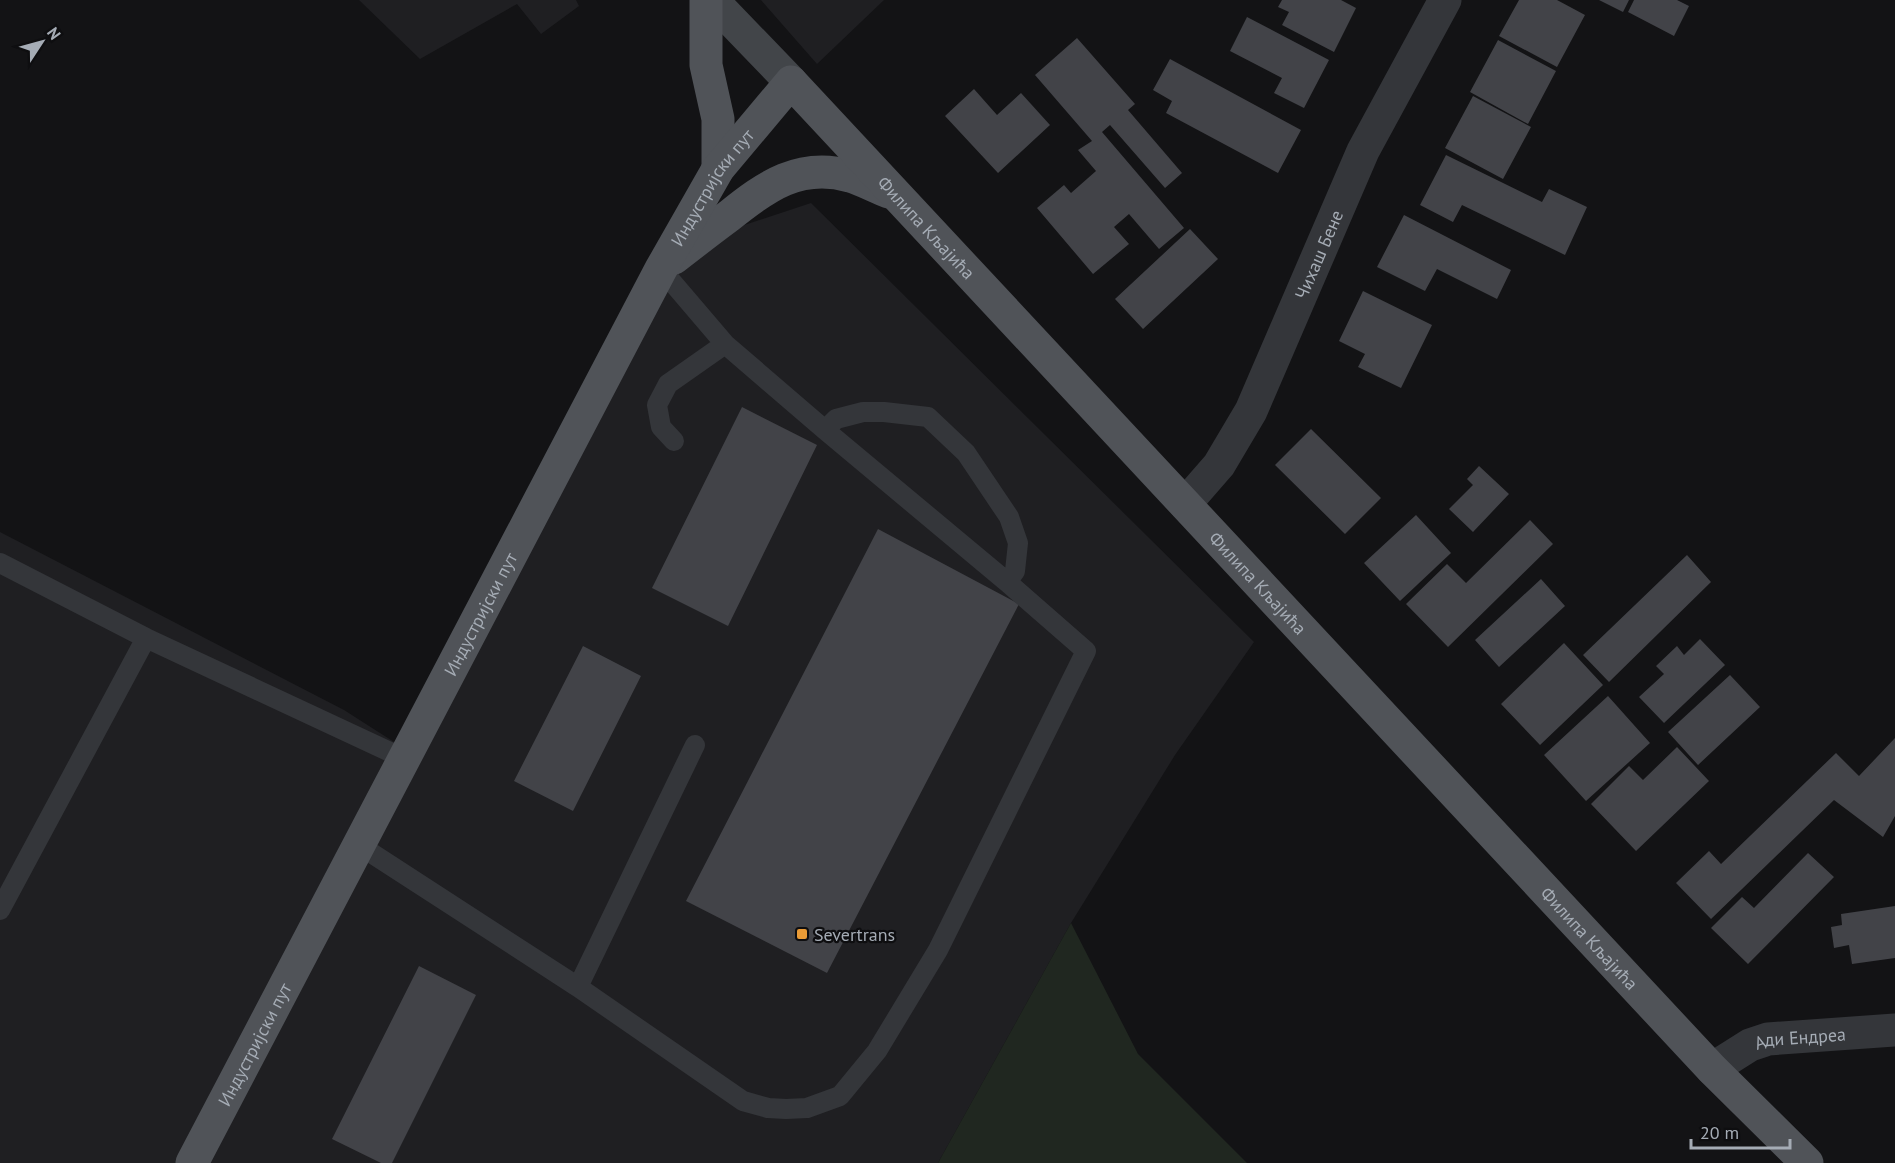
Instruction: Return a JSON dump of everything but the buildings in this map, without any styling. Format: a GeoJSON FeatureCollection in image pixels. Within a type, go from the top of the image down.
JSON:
{"type":"FeatureCollection","features":[{"type":"Feature","properties":{"kind":"main road"},"geometry":{"type":"LineString","coordinates":[[706,0],[706,65],[718,119],[718,169]]}},
{"type":"Feature","properties":{"kind":"main road","name":"Индустријски пут"},"geometry":{"type":"LineString","coordinates":[[192,1163],[661,269],[718,169],[791,82]]}},
{"type":"Feature","properties":{"kind":"main road","name":"Филипа Кљајића"},"geometry":{"type":"LineString","coordinates":[[791,82],[1712,1069],[1807,1163]]}},
{"type":"Feature","properties":{"kind":"main road"},"geometry":{"type":"LineString","coordinates":[[661,269],[760,191],[778,181],[800,174],[824,172],[850,176],[898,196]]}},
{"type":"Feature","properties":{"kind":"street","name":"Филипа Кљајића"},"geometry":{"type":"LineString","coordinates":[[712,0],[791,82]]}},
{"type":"Feature","properties":{"kind":"street","name":"Чихаш Бене"},"geometry":{"type":"LineString","coordinates":[[1185,504],[1219,465],[1251,411],[1364,151],[1445,0]]}},
{"type":"Feature","properties":{"kind":"street","name":"Ади Ендреа"},"geometry":{"type":"LineString","coordinates":[[1712,1069],[1750,1045],[1768,1039],[1895,1030]]}},
{"type":"Feature","properties":{"kind":"lane"},"geometry":{"type":"LineString","coordinates":[[359,846],[578,987],[743,1101],[768,1108],[807,1108],[840,1096],[877,1051],[938,950],[1086,651],[725,344],[661,269]]}},
{"type":"Feature","properties":{"kind":"lane"},"geometry":{"type":"LineString","coordinates":[[674,441],[661,427],[657,405],[668,384],[725,344]]}},
{"type":"Feature","properties":{"kind":"lane"},"geometry":{"type":"LineString","coordinates":[[825,430],[836,418],[863,412],[928,417],[966,453],[1010,517],[1018,543],[1015,571],[1007,582]]}},
{"type":"Feature","properties":{"kind":"lane"},"geometry":{"type":"LineString","coordinates":[[0,563],[146,638],[404,758]]}},
{"type":"Feature","properties":{"kind":"lane"},"geometry":{"type":"LineString","coordinates":[[0,910],[146,638]]}},
{"type":"Feature","properties":{"kind":"lane"},"geometry":{"type":"LineString","coordinates":[[578,987],[695,744]]}},
{"type":"Feature","properties":{"kind":"shaded area"},"geometry":{"type":"Polygon","coordinates":[[[359,0],[576,0],[579,6],[541,34],[517,4],[420,59],[359,0]]]}},
{"type":"Feature","properties":{"kind":"shaded area"},"geometry":{"type":"Polygon","coordinates":[[[761,0],[884,0],[817,64],[761,0]]]}},
{"type":"Feature","properties":{"kind":"shaded area"},"geometry":{"type":"Polygon","coordinates":[[[811,203],[1254,642],[1175,755],[1071,923],[938,1163],[0,1163],[0,532],[344,710],[416,756],[627,338],[699,240],[811,203]]]}},
{"type":"Feature","properties":{"kind":"shaded area"},"geometry":{"type":"Polygon","coordinates":[[[1071,923],[1138,1054],[1247,1163],[938,1163],[1071,923]]]}},
{"type":"Feature","properties":{"kind":"place","name":"Severtrans"},"geometry":{"type":"Point","coordinates":[802,934]}}]}
